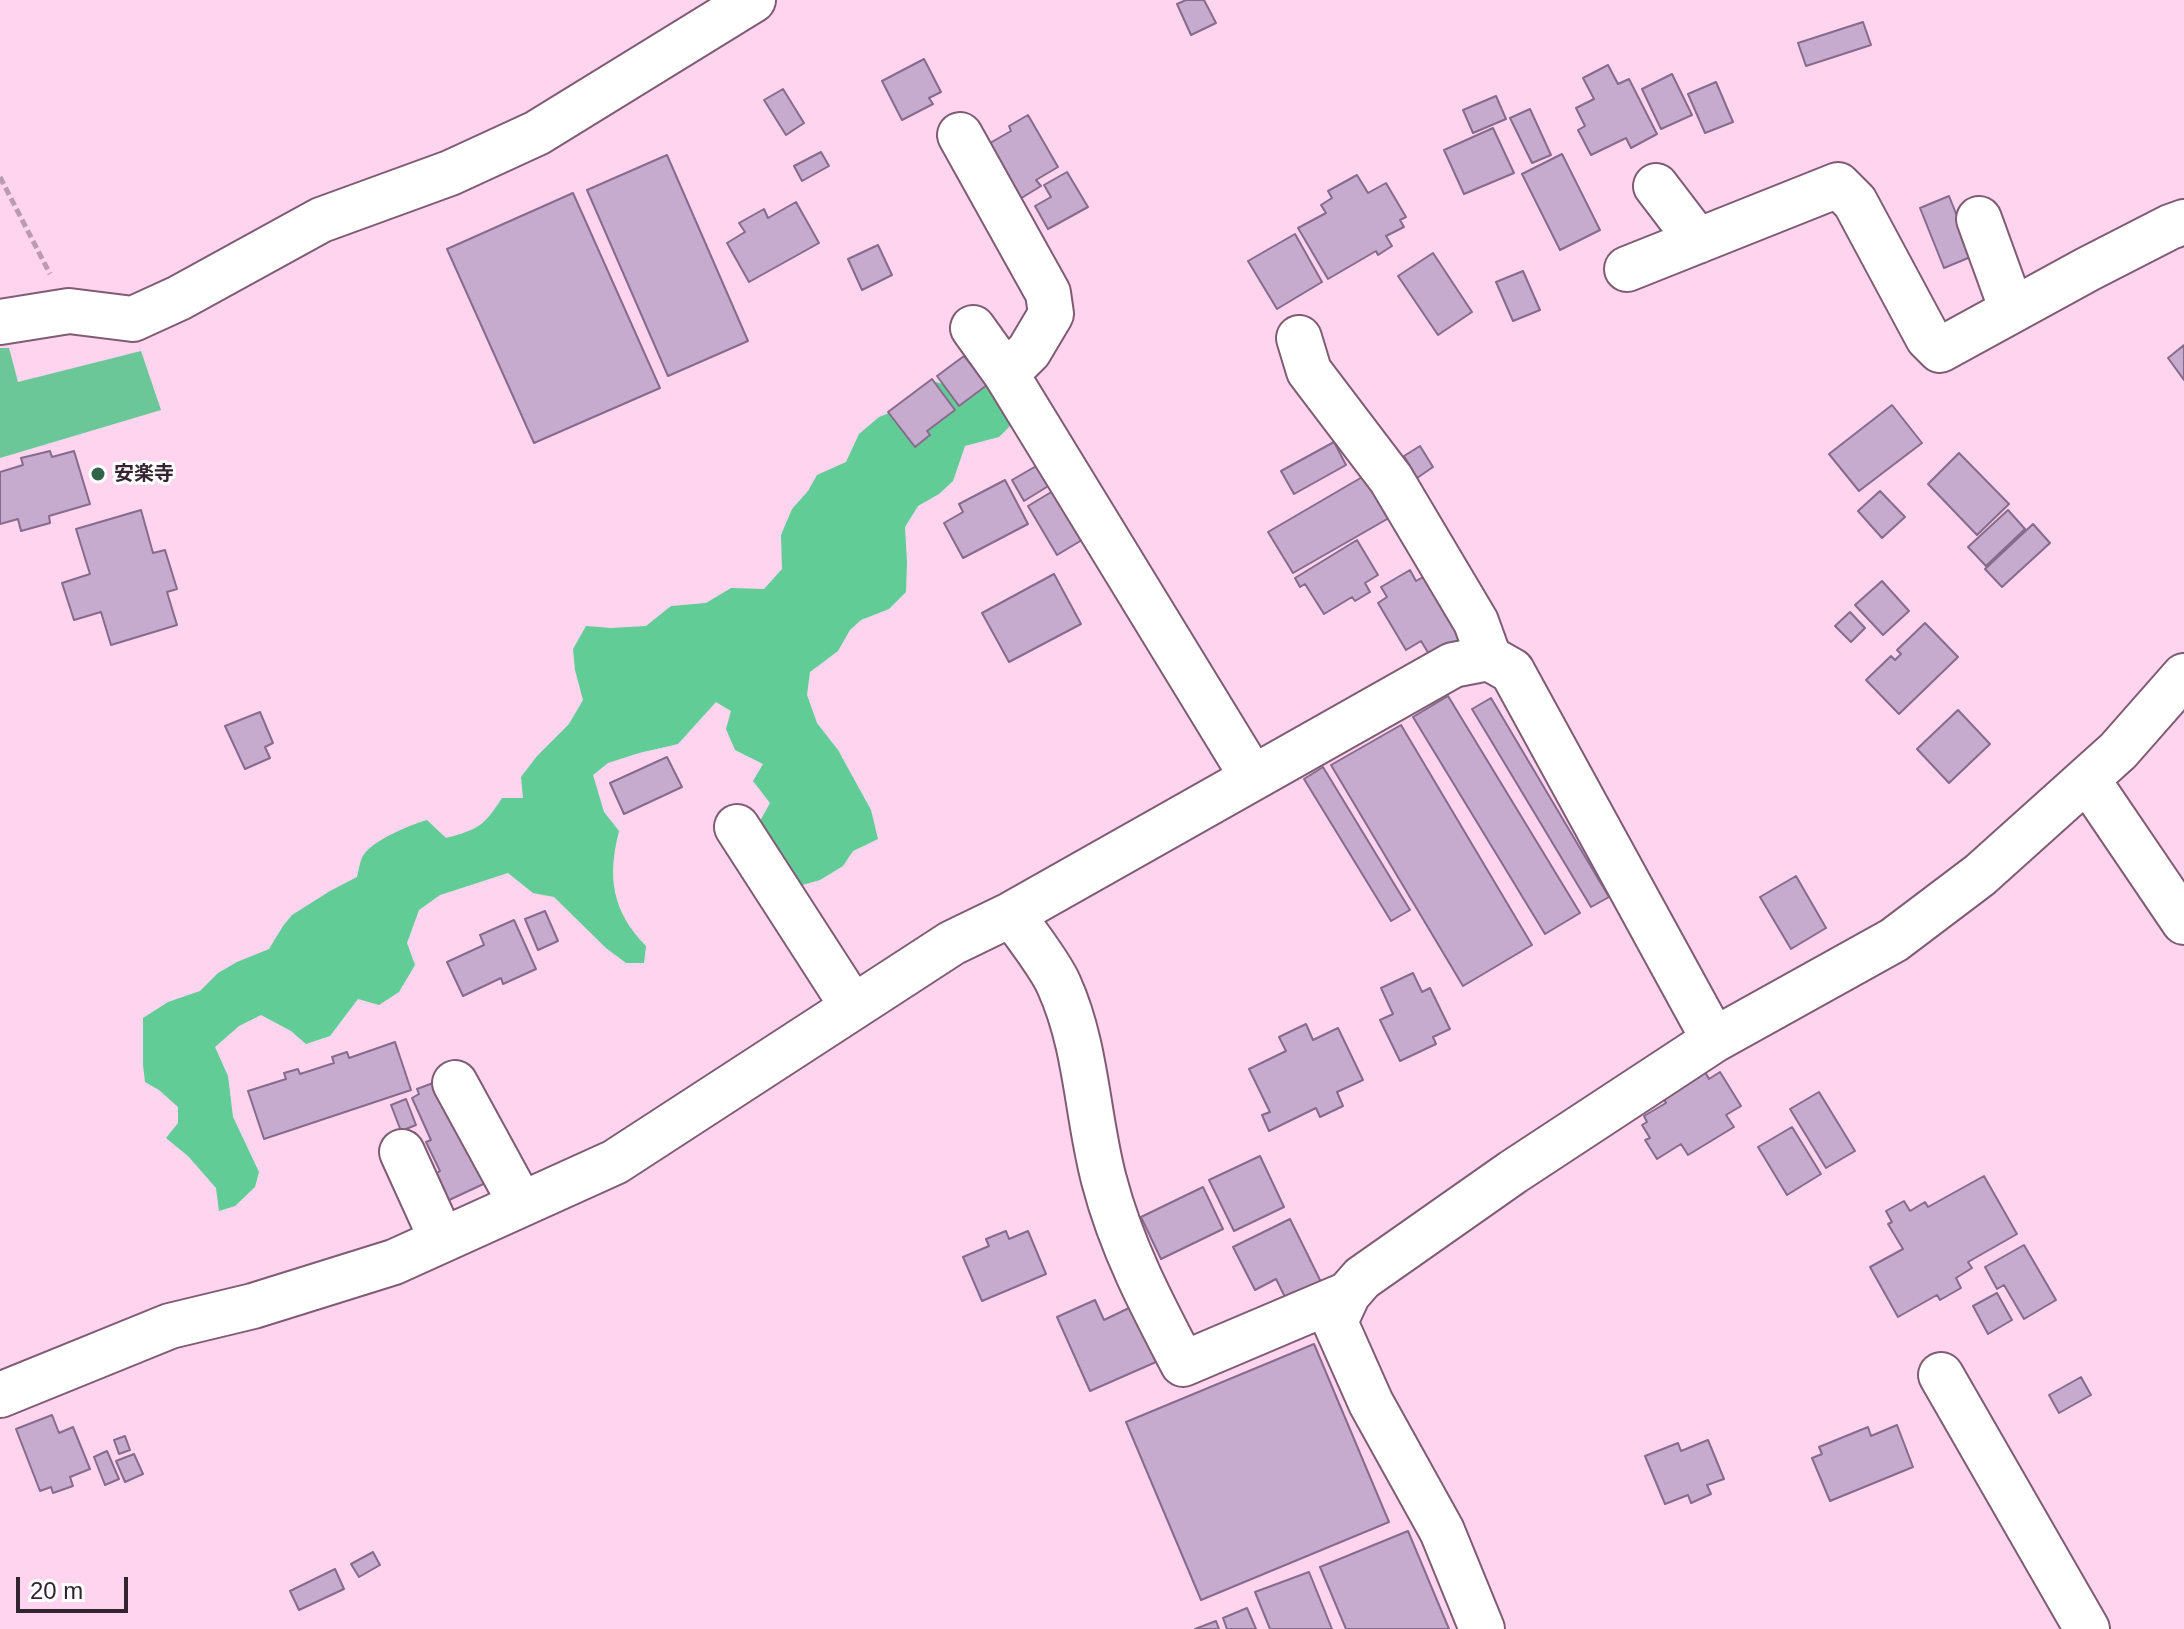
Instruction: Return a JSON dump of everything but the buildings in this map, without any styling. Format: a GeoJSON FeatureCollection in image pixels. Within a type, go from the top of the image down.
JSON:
{"type":"FeatureCollection","features":[{"type":"Feature","properties":{"kind":"street"},"geometry":{"type":"LineString","coordinates":[[0,322],[69,311],[133,319],[321,220],[450,173],[537,133],[753,0]]}},
{"type":"Feature","properties":{"kind":"street"},"geometry":{"type":"LineString","coordinates":[[960,135],[1048,293],[1051,314],[1029,351],[1006,374]]}},
{"type":"Feature","properties":{"kind":"street"},"geometry":{"type":"LineString","coordinates":[[1627,269],[1838,185],[1855,202],[1928,338],[1940,350],[2184,222]]}},
{"type":"Feature","properties":{"kind":"street"},"geometry":{"type":"LineString","coordinates":[[1656,186],[1698,241]]}},
{"type":"Feature","properties":{"kind":"street"},"geometry":{"type":"LineString","coordinates":[[1979,219],[2012,310]]}},
{"type":"Feature","properties":{"kind":"street"},"geometry":{"type":"LineString","coordinates":[[973,328],[1006,374],[1253,778]]}},
{"type":"Feature","properties":{"kind":"street"},"geometry":{"type":"LineString","coordinates":[[1299,338],[1309,371],[1391,479],[1476,622],[1489,658]]}},
{"type":"Feature","properties":{"kind":"street"},"geometry":{"type":"LineString","coordinates":[[0,1395],[170,1326],[253,1306],[394,1262],[615,1162],[952,943],[1012,914],[1453,665],[1489,658],[1512,671],[1714,1040]]}},
{"type":"Feature","properties":{"kind":"street"},"geometry":{"type":"LineString","coordinates":[[1482,1629],[1442,1531],[1371,1403],[1342,1341],[1335,1322],[1348,1294],[1362,1278],[1513,1172],[1714,1040],[1894,940],[1980,875],[2118,751],[2184,676]]}},
{"type":"Feature","properties":{"kind":"street"},"geometry":{"type":"LineString","coordinates":[[2087,779],[2184,922]]}},
{"type":"Feature","properties":{"kind":"street"},"geometry":{"type":"LineString","coordinates":[[737,827],[853,1007]]}},
{"type":"Feature","properties":{"kind":"street"},"geometry":{"type":"LineString","coordinates":[[1012,914],[1059,984],[1075,1032],[1104,1180],[1143,1290],[1183,1364],[1348,1294]]}},
{"type":"Feature","properties":{"kind":"street"},"geometry":{"type":"LineString","coordinates":[[455,1083],[521,1204]]}},
{"type":"Feature","properties":{"kind":"street"},"geometry":{"type":"LineString","coordinates":[[402,1152],[442,1240]]}},
{"type":"Feature","properties":{"kind":"street"},"geometry":{"type":"LineString","coordinates":[[1941,1375],[2087,1629]]}},
{"type":"Feature","properties":{"kind":"path"},"geometry":{"type":"LineString","coordinates":[[0,177],[69,311]]}},
{"type":"Feature","properties":{"kind":"green space"},"geometry":{"type":"Polygon","coordinates":[[[0,348],[9,348],[18,382],[141,351],[161,410],[0,458],[0,348]]]}},
{"type":"Feature","properties":{"kind":"green space"},"geometry":{"type":"Polygon","coordinates":[[[971,372],[986,373],[1013,423],[999,437],[965,446],[953,481],[939,494],[918,506],[905,527],[906,592],[889,609],[861,620],[850,630],[838,651],[810,672],[807,695],[817,723],[838,750],[871,810],[878,839],[853,851],[843,866],[820,880],[792,888],[744,830],[760,821],[770,803],[753,781],[763,764],[735,750],[726,729],[731,711],[716,702],[678,744],[608,763],[593,775],[604,812],[619,831],[613,864],[615,893],[626,920],[646,946],[644,963],[626,963],[606,948],[554,897],[533,893],[508,873],[440,895],[419,910],[407,943],[415,965],[399,992],[379,1005],[358,999],[330,1036],[306,1044],[291,1031],[261,1015],[239,1026],[215,1047],[228,1076],[233,1117],[259,1172],[255,1187],[235,1206],[219,1211],[216,1188],[188,1156],[166,1138],[178,1123],[178,1107],[145,1082],[143,1018],[168,1002],[200,991],[218,973],[237,962],[269,949],[292,915],[357,877],[363,855],[385,838],[427,820],[446,838],[457,835],[479,826],[502,798],[523,798],[521,777],[569,724],[583,700],[573,649],[586,626],[646,626],[671,606],[706,603],[731,588],[764,589],[782,569],[781,535],[792,509],[817,475],[846,462],[859,434],[879,417],[907,406],[936,382],[953,387],[971,372]]]}},
{"type":"Feature","properties":{"kind":"place","name":"安楽寺"},"geometry":{"type":"Point","coordinates":[98,474]}}]}
